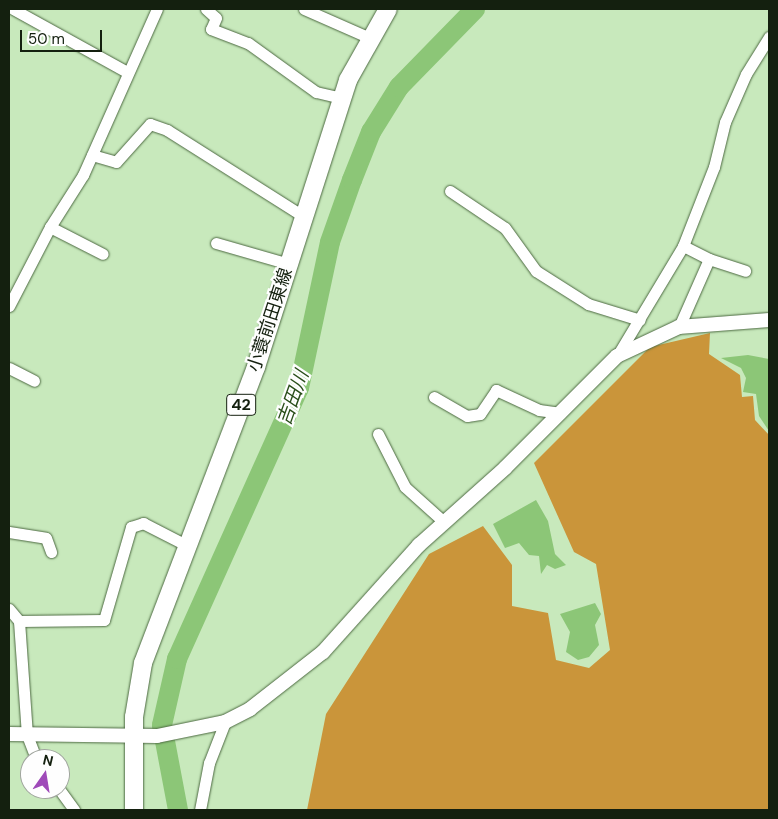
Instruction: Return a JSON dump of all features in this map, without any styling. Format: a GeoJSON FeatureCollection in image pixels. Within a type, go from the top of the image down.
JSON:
{"type":"FeatureCollection","features":[{"type":"Feature","properties":{"kind":"main road","name":"小蓑前田東線"},"geometry":{"type":"LineString","coordinates":[[134,810],[133,737],[143,663],[186,545],[256,367],[342,98],[370,38],[388,9]]}},
{"type":"Feature","properties":{"kind":"street"},"geometry":{"type":"LineString","coordinates":[[13,9],[127,72]]}},
{"type":"Feature","properties":{"kind":"street"},"geometry":{"type":"LineString","coordinates":[[9,306],[50,226],[92,155],[127,72],[157,9]]}},
{"type":"Feature","properties":{"kind":"street"},"geometry":{"type":"LineString","coordinates":[[206,9],[216,18],[212,29],[248,43],[316,92],[342,98]]}},
{"type":"Feature","properties":{"kind":"street"},"geometry":{"type":"LineString","coordinates":[[304,9],[370,38]]}},
{"type":"Feature","properties":{"kind":"street"},"geometry":{"type":"LineString","coordinates":[[9,734],[157,736],[225,722],[250,709],[323,652],[444,522],[561,414],[617,356],[682,246],[714,168],[725,122],[746,74],[769,37]]}},
{"type":"Feature","properties":{"kind":"street"},"geometry":{"type":"LineString","coordinates":[[92,155],[116,162],[150,124],[167,130],[303,216]]}},
{"type":"Feature","properties":{"kind":"street"},"geometry":{"type":"LineString","coordinates":[[450,191],[506,228],[536,271],[588,304],[640,320]]}},
{"type":"Feature","properties":{"kind":"street"},"geometry":{"type":"LineString","coordinates":[[50,226],[102,254]]}},
{"type":"Feature","properties":{"kind":"street"},"geometry":{"type":"LineString","coordinates":[[216,243],[289,264]]}},
{"type":"Feature","properties":{"kind":"street"},"geometry":{"type":"LineString","coordinates":[[682,246],[709,259],[745,271]]}},
{"type":"Feature","properties":{"kind":"street"},"geometry":{"type":"LineString","coordinates":[[679,327],[709,259]]}},
{"type":"Feature","properties":{"kind":"street"},"geometry":{"type":"LineString","coordinates":[[617,356],[679,327],[769,320]]}},
{"type":"Feature","properties":{"kind":"street"},"geometry":{"type":"LineString","coordinates":[[9,368],[34,381]]}},
{"type":"Feature","properties":{"kind":"street"},"geometry":{"type":"LineString","coordinates":[[434,397],[467,416],[480,414],[496,390],[538,410],[561,414]]}},
{"type":"Feature","properties":{"kind":"street"},"geometry":{"type":"LineString","coordinates":[[378,434],[405,487],[444,522]]}},
{"type":"Feature","properties":{"kind":"street"},"geometry":{"type":"LineString","coordinates":[[19,621],[104,620],[131,527],[143,523],[186,545]]}},
{"type":"Feature","properties":{"kind":"street"},"geometry":{"type":"LineString","coordinates":[[9,532],[46,538],[51,552]]}},
{"type":"Feature","properties":{"kind":"street"},"geometry":{"type":"LineString","coordinates":[[9,609],[19,621],[27,735],[32,749]]}},
{"type":"Feature","properties":{"kind":"street"},"geometry":{"type":"LineString","coordinates":[[200,810],[209,763],[225,722]]}},
{"type":"Feature","properties":{"kind":"street"},"geometry":{"type":"LineString","coordinates":[[66,799],[74,810]]}},
{"type":"Feature","properties":{"kind":"shaded area"},"geometry":{"type":"Polygon","coordinates":[[[710,333],[709,354],[740,375],[742,397],[753,396],[755,420],[769,435],[769,810],[307,810],[326,714],[429,554],[483,526],[512,565],[512,606],[548,613],[556,660],[589,668],[610,650],[596,564],[574,552],[534,463],[650,347],[710,333]]]}},
{"type":"Feature","properties":{"kind":"shaded area"},"geometry":{"type":"Polygon","coordinates":[[[748,355],[769,359],[769,431],[759,416],[756,394],[743,392],[746,378],[741,368],[721,358],[748,355]]]}},
{"type":"Feature","properties":{"kind":"shaded area"},"geometry":{"type":"Polygon","coordinates":[[[536,500],[548,521],[555,554],[566,565],[555,569],[547,565],[541,574],[539,556],[529,555],[519,543],[505,548],[493,524],[536,500]]]}},
{"type":"Feature","properties":{"kind":"shaded area"},"geometry":{"type":"Polygon","coordinates":[[[595,603],[601,614],[595,625],[599,645],[589,657],[578,660],[566,652],[570,632],[560,614],[595,603]]]}},
{"type":"Feature","properties":{"kind":"waterway","name":"吉田川"},"geometry":{"type":"LineString","coordinates":[[178,810],[162,725],[177,659],[299,388],[330,242],[352,180],[371,132],[399,87],[475,9]]}}]}
